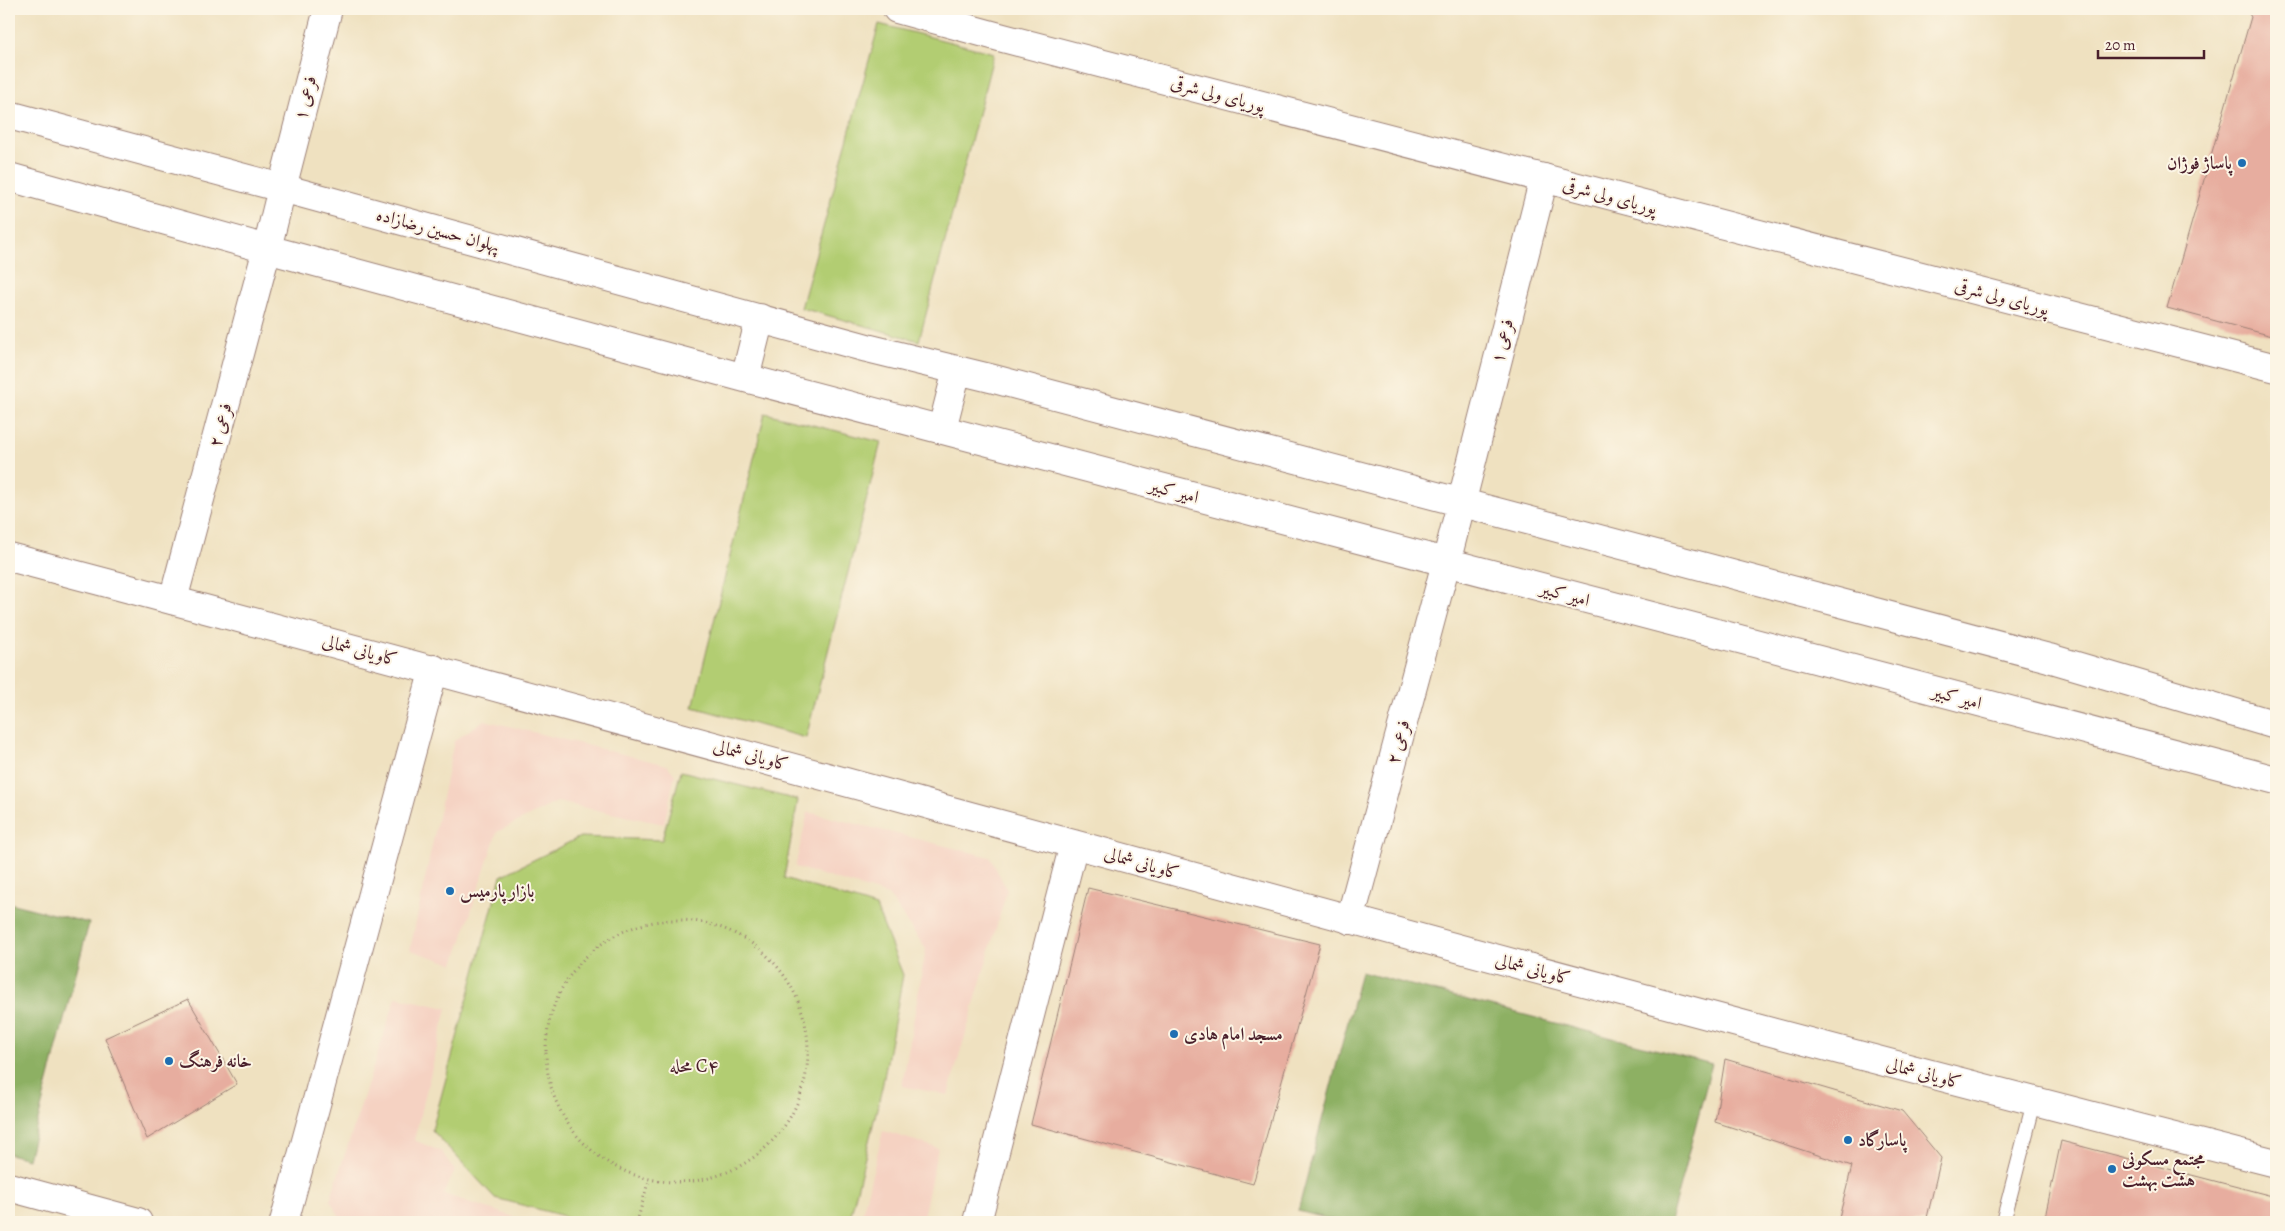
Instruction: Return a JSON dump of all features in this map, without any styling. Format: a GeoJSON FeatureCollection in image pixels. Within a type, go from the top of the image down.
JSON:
{"type":"FeatureCollection","features":[{"type":"Feature","properties":{"kind":"street","name":"فرعی ۱"},"geometry":{"type":"LineString","coordinates":[[267,250],[328,9]]}},
{"type":"Feature","properties":{"kind":"street","name":"پوریای ولی شرقی"},"geometry":{"type":"LineString","coordinates":[[897,9],[949,13],[1544,178],[2276,368]]}},
{"type":"Feature","properties":{"kind":"street","name":"پهلوان حسین رضازاده"},"geometry":{"type":"LineString","coordinates":[[9,115],[867,348],[957,370]]}},
{"type":"Feature","properties":{"kind":"street"},"geometry":{"type":"LineString","coordinates":[[9,177],[267,250],[745,378],[760,318]]}},
{"type":"Feature","properties":{"kind":"street","name":"فرعی ۱"},"geometry":{"type":"LineString","coordinates":[[1446,563],[1544,178]]}},
{"type":"Feature","properties":{"kind":"street","name":"فرعی ۲"},"geometry":{"type":"LineString","coordinates":[[173,600],[267,250]]}},
{"type":"Feature","properties":{"kind":"street"},"geometry":{"type":"LineString","coordinates":[[942,429],[957,370],[2049,658],[2276,725]]}},
{"type":"Feature","properties":{"kind":"street","name":"امیر کبیر"},"geometry":{"type":"LineString","coordinates":[[745,378],[2276,780]]}},
{"type":"Feature","properties":{"kind":"street","name":"کاویانی شمالی"},"geometry":{"type":"LineString","coordinates":[[9,557],[434,670],[1350,920],[2034,1102],[2276,1163]]}},
{"type":"Feature","properties":{"kind":"street","name":"فرعی ۲"},"geometry":{"type":"LineString","coordinates":[[1350,920],[1446,563]]}},
{"type":"Feature","properties":{"kind":"street"},"geometry":{"type":"LineString","coordinates":[[284,1222],[434,670]]}},
{"type":"Feature","properties":{"kind":"street"},"geometry":{"type":"LineString","coordinates":[[977,1222],[1074,844]]}},
{"type":"Feature","properties":{"kind":"street"},"geometry":{"type":"LineString","coordinates":[[9,1187],[138,1222]]}},
{"type":"Feature","properties":{"kind":"lane"},"geometry":{"type":"LineString","coordinates":[[2003,1222],[2034,1102]]}},
{"type":"Feature","properties":{"kind":"path"},"geometry":{"type":"LineString","coordinates":[[664,920],[705,923],[745,938],[778,966],[800,1002],[809,1044],[804,1086],[788,1122],[761,1152],[727,1172],[688,1182],[649,1179],[611,1164],[578,1138],[556,1104],[546,1064],[546,1016],[563,984],[589,953],[624,931],[664,920]]}},
{"type":"Feature","properties":{"kind":"path"},"geometry":{"type":"LineString","coordinates":[[637,1222],[649,1179]]}},
{"type":"Feature","properties":{"kind":"shaded area","name":"بازار پارمیس"},"geometry":{"type":"Polygon","coordinates":[[[484,720],[667,765],[675,775],[664,824],[557,802],[497,832],[454,964],[410,950],[454,741],[484,720]]]}},
{"type":"Feature","properties":{"kind":"shaded area"},"geometry":{"type":"Polygon","coordinates":[[[808,812],[990,857],[1007,890],[948,1095],[902,1086],[926,949],[888,895],[795,867],[808,812]]]}},
{"type":"Feature","properties":{"kind":"shaded area"},"geometry":{"type":"Polygon","coordinates":[[[396,997],[447,1008],[414,1140],[442,1152],[455,1171],[443,1194],[530,1222],[343,1222],[330,1200],[396,997]]]}},
{"type":"Feature","properties":{"kind":"shaded area"},"geometry":{"type":"Polygon","coordinates":[[[883,1131],[938,1148],[922,1222],[860,1222],[883,1131]]]}},
{"type":"Feature","properties":{"kind":"green space"},"geometry":{"type":"Polygon","coordinates":[[[879,24],[994,53],[919,341],[801,308],[879,24]]]}},
{"type":"Feature","properties":{"kind":"green space"},"geometry":{"type":"Polygon","coordinates":[[[765,413],[881,442],[806,738],[693,707],[765,413]]]}},
{"type":"Feature","properties":{"kind":"green space"},"geometry":{"type":"Polygon","coordinates":[[[681,771],[798,800],[784,878],[876,907],[903,975],[882,1088],[849,1222],[563,1222],[564,1216],[495,1198],[432,1130],[501,876],[580,837],[662,840],[681,771]]]}},
{"type":"Feature","properties":{"kind":"green space"},"geometry":{"type":"Polygon","coordinates":[[[9,903],[89,923],[28,1159],[9,1154],[9,903]]]}},
{"type":"Feature","properties":{"kind":"green space"},"geometry":{"type":"Polygon","coordinates":[[[1361,972],[1712,1064],[1670,1222],[1341,1222],[1298,1211],[1361,972]]]}},
{"type":"Feature","properties":{"kind":"building","name":"پاساژ فوژان"},"geometry":{"type":"Polygon","coordinates":[[[2246,9],[2276,9],[2276,337],[2167,308],[2251,17],[2246,9]]]}},
{"type":"Feature","properties":{"kind":"building","name":"مسجد امام هادی"},"geometry":{"type":"Polygon","coordinates":[[[1088,888],[1320,944],[1253,1184],[1031,1124],[1088,888]]]}},
{"type":"Feature","properties":{"kind":"building","name":"خانه فرهنگ"},"geometry":{"type":"Polygon","coordinates":[[[188,999],[237,1084],[147,1139],[105,1038],[188,999]]]}},
{"type":"Feature","properties":{"kind":"building","name":"پاسارگاد"},"geometry":{"type":"Polygon","coordinates":[[[1725,1059],[1902,1111],[1941,1158],[1926,1222],[1838,1222],[1852,1166],[1715,1122],[1725,1059]]]}},
{"type":"Feature","properties":{"kind":"building","name":"مجتمع مسکونی هشت بهشت"},"geometry":{"type":"Polygon","coordinates":[[[2061,1141],[2276,1197],[2276,1222],[2044,1222],[2061,1141]]]}},
{"type":"Feature","properties":{"kind":"place","name":"پاساژ فوژان"},"geometry":{"type":"Point","coordinates":[2242,163]}},
{"type":"Feature","properties":{"kind":"place","name":"بازار پارمیس"},"geometry":{"type":"Point","coordinates":[450,891]}},
{"type":"Feature","properties":{"kind":"place","name":"مسجد امام هادی"},"geometry":{"type":"Point","coordinates":[1174,1034]}},
{"type":"Feature","properties":{"kind":"place","name":"خانه فرهنگ"},"geometry":{"type":"Point","coordinates":[169,1061]}},
{"type":"Feature","properties":{"kind":"place","name":"پاسارگاد"},"geometry":{"type":"Point","coordinates":[1848,1140]}},
{"type":"Feature","properties":{"kind":"place","name":"مجتمع مسکونی هشت بهشت"},"geometry":{"type":"Point","coordinates":[2112,1169]}},
{"type":"Feature","properties":{"kind":"district","name":"محله C۴"},"geometry":{"type":"Point","coordinates":[694,1066]}}]}
